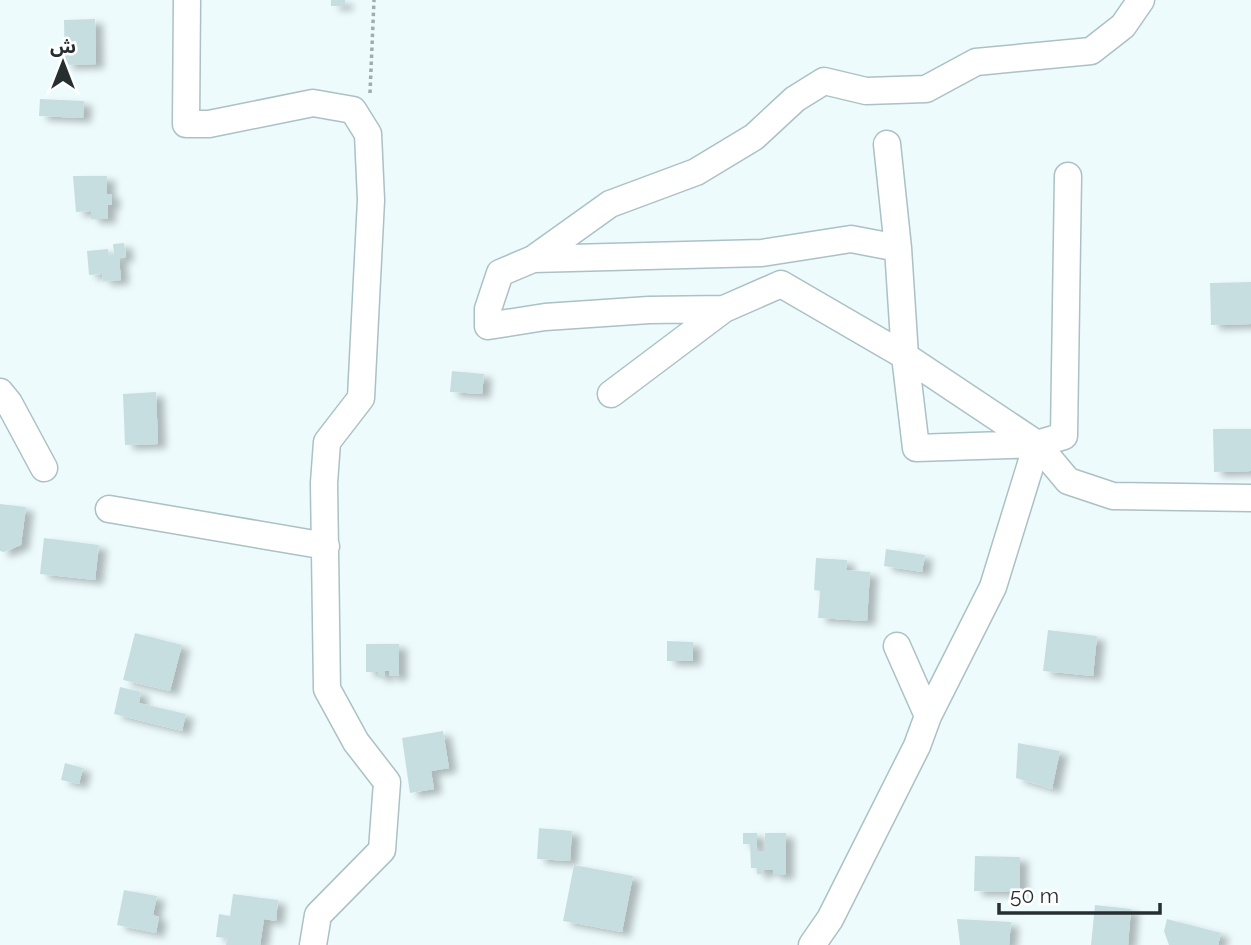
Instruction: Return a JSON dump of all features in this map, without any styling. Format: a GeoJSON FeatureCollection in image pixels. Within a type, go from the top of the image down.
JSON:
{"type":"FeatureCollection","features":[{"type":"Feature","properties":{"kind":"street"},"geometry":{"type":"LineString","coordinates":[[187,0],[186,124],[209,124],[313,103],[353,110],[368,134],[371,200],[361,398],[327,442],[324,483],[327,689],[356,742],[387,782],[382,850],[318,915],[313,945]]}},
{"type":"Feature","properties":{"kind":"street"},"geometry":{"type":"LineString","coordinates":[[724,309],[545,317],[488,326],[488,309],[500,273],[533,259],[610,204],[696,172],[754,137],[795,99],[824,81],[866,91],[926,89],[976,62],[1091,51],[1123,26],[1141,0]]}},
{"type":"Feature","properties":{"kind":"street"},"geometry":{"type":"LineString","coordinates":[[887,144],[898,248],[905,356],[916,448],[1037,444],[1063,436],[1068,176]]}},
{"type":"Feature","properties":{"kind":"street"},"geometry":{"type":"LineString","coordinates":[[533,259],[762,253],[851,239],[898,248]]}},
{"type":"Feature","properties":{"kind":"street"},"geometry":{"type":"LineString","coordinates":[[611,394],[724,309],[781,284],[905,356],[1037,444],[1068,481],[1113,496],[1251,498]]}},
{"type":"Feature","properties":{"kind":"street"},"geometry":{"type":"LineString","coordinates":[[0,392],[9,403],[44,468]]}},
{"type":"Feature","properties":{"kind":"street"},"geometry":{"type":"LineString","coordinates":[[812,945],[836,907],[993,587],[1037,444]]}},
{"type":"Feature","properties":{"kind":"street"},"geometry":{"type":"LineString","coordinates":[[109,509],[326,546]]}},
{"type":"Feature","properties":{"kind":"street"},"geometry":{"type":"LineString","coordinates":[[897,646],[928,716]]}},
{"type":"Feature","properties":{"kind":"path"},"geometry":{"type":"LineString","coordinates":[[370,94],[374,0]]}},
{"type":"Feature","properties":{"kind":"building"},"geometry":{"type":"Polygon","coordinates":[[[331,0],[345,0],[345,6],[331,6],[331,0]]]}},
{"type":"Feature","properties":{"kind":"building"},"geometry":{"type":"Polygon","coordinates":[[[95,19],[96,64],[65,65],[64,20],[95,19]]]}},
{"type":"Feature","properties":{"kind":"building"},"geometry":{"type":"Polygon","coordinates":[[[40,99],[84,101],[83,118],[39,116],[40,99]]]}},
{"type":"Feature","properties":{"kind":"building"},"geometry":{"type":"Polygon","coordinates":[[[73,176],[107,176],[107,194],[112,194],[112,205],[108,205],[108,219],[91,219],[91,211],[76,212],[73,176]]]}},
{"type":"Feature","properties":{"kind":"building"},"geometry":{"type":"Polygon","coordinates":[[[124,243],[126,257],[119,258],[121,280],[103,281],[102,274],[89,275],[87,251],[108,249],[109,255],[114,254],[113,244],[124,243]]]}},
{"type":"Feature","properties":{"kind":"building"},"geometry":{"type":"Polygon","coordinates":[[[1251,282],[1251,324],[1211,325],[1210,283],[1251,282]]]}},
{"type":"Feature","properties":{"kind":"building"},"geometry":{"type":"Polygon","coordinates":[[[452,371],[484,374],[482,394],[450,392],[452,371]]]}},
{"type":"Feature","properties":{"kind":"building"},"geometry":{"type":"Polygon","coordinates":[[[156,392],[158,444],[125,445],[123,394],[156,392]]]}},
{"type":"Feature","properties":{"kind":"building"},"geometry":{"type":"Polygon","coordinates":[[[1213,429],[1251,429],[1251,471],[1214,472],[1213,429]]]}},
{"type":"Feature","properties":{"kind":"building"},"geometry":{"type":"Polygon","coordinates":[[[0,504],[26,507],[21,545],[4,552],[0,551],[0,504]]]}},
{"type":"Feature","properties":{"kind":"building"},"geometry":{"type":"Polygon","coordinates":[[[44,538],[99,545],[95,580],[40,574],[44,538]]]}},
{"type":"Feature","properties":{"kind":"building"},"geometry":{"type":"Polygon","coordinates":[[[886,549],[925,555],[922,572],[884,566],[886,549]]]}},
{"type":"Feature","properties":{"kind":"building"},"geometry":{"type":"Polygon","coordinates":[[[816,558],[847,560],[846,570],[870,572],[867,621],[818,618],[820,591],[814,590],[816,558]]]}},
{"type":"Feature","properties":{"kind":"building"},"geometry":{"type":"Polygon","coordinates":[[[1048,630],[1097,636],[1093,676],[1043,671],[1048,630]]]}},
{"type":"Feature","properties":{"kind":"building"},"geometry":{"type":"Polygon","coordinates":[[[135,633],[182,645],[170,691],[123,680],[135,633]]]}},
{"type":"Feature","properties":{"kind":"building"},"geometry":{"type":"Polygon","coordinates":[[[667,641],[693,642],[693,661],[667,661],[667,641]]]}},
{"type":"Feature","properties":{"kind":"building"},"geometry":{"type":"Polygon","coordinates":[[[366,644],[399,644],[399,676],[389,676],[389,671],[385,671],[385,677],[378,677],[378,672],[366,672],[366,644]]]}},
{"type":"Feature","properties":{"kind":"building"},"geometry":{"type":"Polygon","coordinates":[[[120,687],[141,692],[139,703],[186,714],[182,731],[114,714],[120,687]]]}},
{"type":"Feature","properties":{"kind":"building"},"geometry":{"type":"Polygon","coordinates":[[[443,731],[449,768],[431,771],[434,789],[410,793],[402,738],[443,731]]]}},
{"type":"Feature","properties":{"kind":"building"},"geometry":{"type":"Polygon","coordinates":[[[1018,743],[1060,751],[1052,789],[1016,778],[1018,743]]]}},
{"type":"Feature","properties":{"kind":"building"},"geometry":{"type":"Polygon","coordinates":[[[65,763],[83,768],[79,784],[61,780],[65,763]]]}},
{"type":"Feature","properties":{"kind":"building"},"geometry":{"type":"Polygon","coordinates":[[[539,828],[572,831],[570,861],[537,859],[539,828]]]}},
{"type":"Feature","properties":{"kind":"building"},"geometry":{"type":"Polygon","coordinates":[[[743,833],[757,833],[757,851],[765,851],[765,833],[786,833],[786,875],[773,875],[773,870],[764,870],[764,874],[757,874],[757,868],[751,868],[750,844],[743,844],[743,833]]]}},
{"type":"Feature","properties":{"kind":"building"},"geometry":{"type":"Polygon","coordinates":[[[975,856],[1020,857],[1020,892],[974,891],[975,856]]]}},
{"type":"Feature","properties":{"kind":"building"},"geometry":{"type":"Polygon","coordinates":[[[574,865],[633,876],[622,932],[563,921],[574,865]]]}},
{"type":"Feature","properties":{"kind":"building"},"geometry":{"type":"Polygon","coordinates":[[[124,890],[157,896],[153,915],[159,917],[156,933],[117,925],[124,890]]]}},
{"type":"Feature","properties":{"kind":"building"},"geometry":{"type":"Polygon","coordinates":[[[233,894],[278,900],[276,921],[264,919],[260,945],[226,945],[227,938],[216,937],[219,914],[230,916],[233,894]]]}},
{"type":"Feature","properties":{"kind":"building"},"geometry":{"type":"Polygon","coordinates":[[[1095,905],[1131,909],[1128,945],[1091,945],[1095,905]]]}},
{"type":"Feature","properties":{"kind":"building"},"geometry":{"type":"Polygon","coordinates":[[[957,919],[1011,922],[1009,945],[960,945],[957,919]]]}},
{"type":"Feature","properties":{"kind":"building"},"geometry":{"type":"Polygon","coordinates":[[[1167,919],[1221,933],[1218,945],[1169,945],[1164,931],[1167,919]]]}}]}
